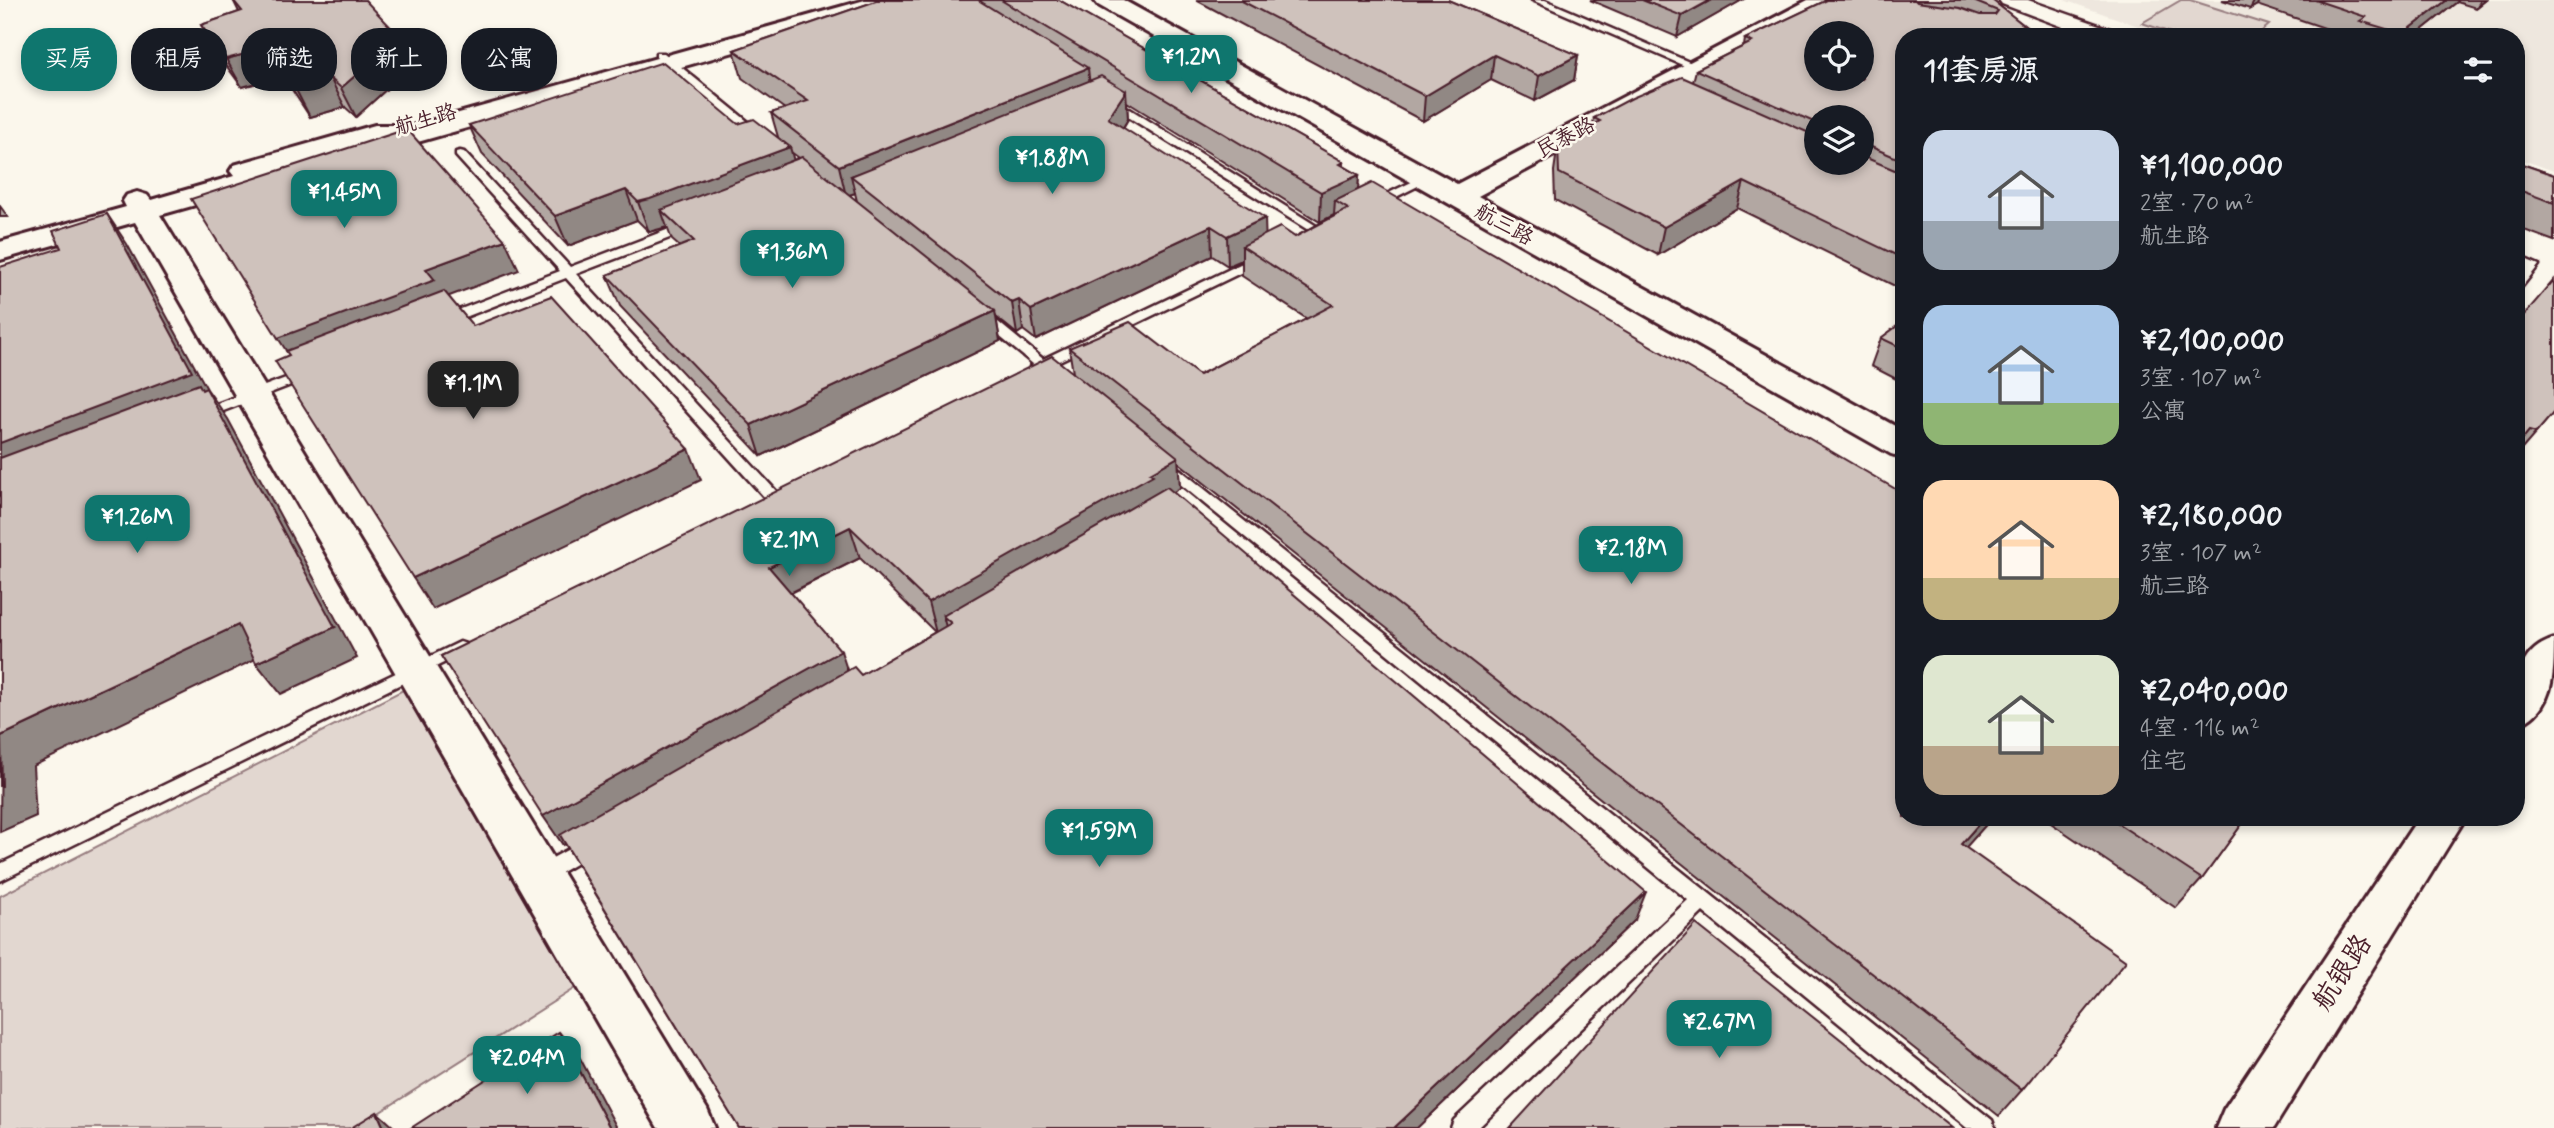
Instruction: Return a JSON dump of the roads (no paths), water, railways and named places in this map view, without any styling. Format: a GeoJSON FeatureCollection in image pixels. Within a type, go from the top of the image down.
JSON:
{"type":"FeatureCollection","features":[{"type":"Feature","properties":{"kind":"street"},"geometry":{"type":"LineString","coordinates":[[0,251],[140,206],[664,58],[852,0]]}},
{"type":"Feature","properties":{"kind":"street"},"geometry":{"type":"LineString","coordinates":[[664,58],[891,0]]}},
{"type":"Feature","properties":{"kind":"street","name":"航三路"},"geometry":{"type":"LineString","coordinates":[[1106,0],[1422,180],[1895,441]]}},
{"type":"Feature","properties":{"kind":"street","name":"民泰路"},"geometry":{"type":"LineString","coordinates":[[1454,197],[1665,91],[1698,68],[1826,0]]}},
{"type":"Feature","properties":{"kind":"street"},"geometry":{"type":"LineString","coordinates":[[2009,0],[2086,28]]}},
{"type":"Feature","properties":{"kind":"street"},"geometry":{"type":"LineString","coordinates":[[0,239],[140,206]]}},
{"type":"Feature","properties":{"kind":"street"},"geometry":{"type":"LineString","coordinates":[[140,206],[688,1128]]}},
{"type":"Feature","properties":{"kind":"street"},"geometry":{"type":"LineString","coordinates":[[2525,696],[2554,655]]}},
{"type":"Feature","properties":{"kind":"street","name":"航银路"},"geometry":{"type":"LineString","coordinates":[[2243,1128],[2438,826]]}},
{"type":"Feature","properties":{"kind":"lane"},"geometry":{"type":"LineString","coordinates":[[1537,0],[1698,68]]}},
{"type":"Feature","properties":{"kind":"lane"},"geometry":{"type":"LineString","coordinates":[[664,58],[771,145]]}},
{"type":"Feature","properties":{"kind":"lane"},"geometry":{"type":"LineString","coordinates":[[1093,102],[1105,97],[1317,231]]}},
{"type":"Feature","properties":{"kind":"lane"},"geometry":{"type":"LineString","coordinates":[[460,154],[772,496]]}},
{"type":"Feature","properties":{"kind":"lane"},"geometry":{"type":"LineString","coordinates":[[1364,208],[1422,180]]}},
{"type":"Feature","properties":{"kind":"lane"},"geometry":{"type":"LineString","coordinates":[[429,326],[709,218]]}},
{"type":"Feature","properties":{"kind":"lane"},"geometry":{"type":"LineString","coordinates":[[1018,376],[1280,249]]}},
{"type":"Feature","properties":{"kind":"lane"},"geometry":{"type":"LineString","coordinates":[[2525,262],[2533,265],[2525,274]]}},
{"type":"Feature","properties":{"kind":"lane"},"geometry":{"type":"LineString","coordinates":[[970,305],[1073,390]]}},
{"type":"Feature","properties":{"kind":"lane"},"geometry":{"type":"LineString","coordinates":[[189,419],[315,370]]}},
{"type":"Feature","properties":{"kind":"lane"},"geometry":{"type":"LineString","coordinates":[[1146,449],[1192,494],[1703,900],[1984,1128]]}},
{"type":"Feature","properties":{"kind":"lane"},"geometry":{"type":"LineString","coordinates":[[0,873],[477,640]]}},
{"type":"Feature","properties":{"kind":"lane"},"geometry":{"type":"LineString","coordinates":[[538,876],[610,834]]}},
{"type":"Feature","properties":{"kind":"lane"},"geometry":{"type":"LineString","coordinates":[[1462,1128],[1703,900]]}}]}
